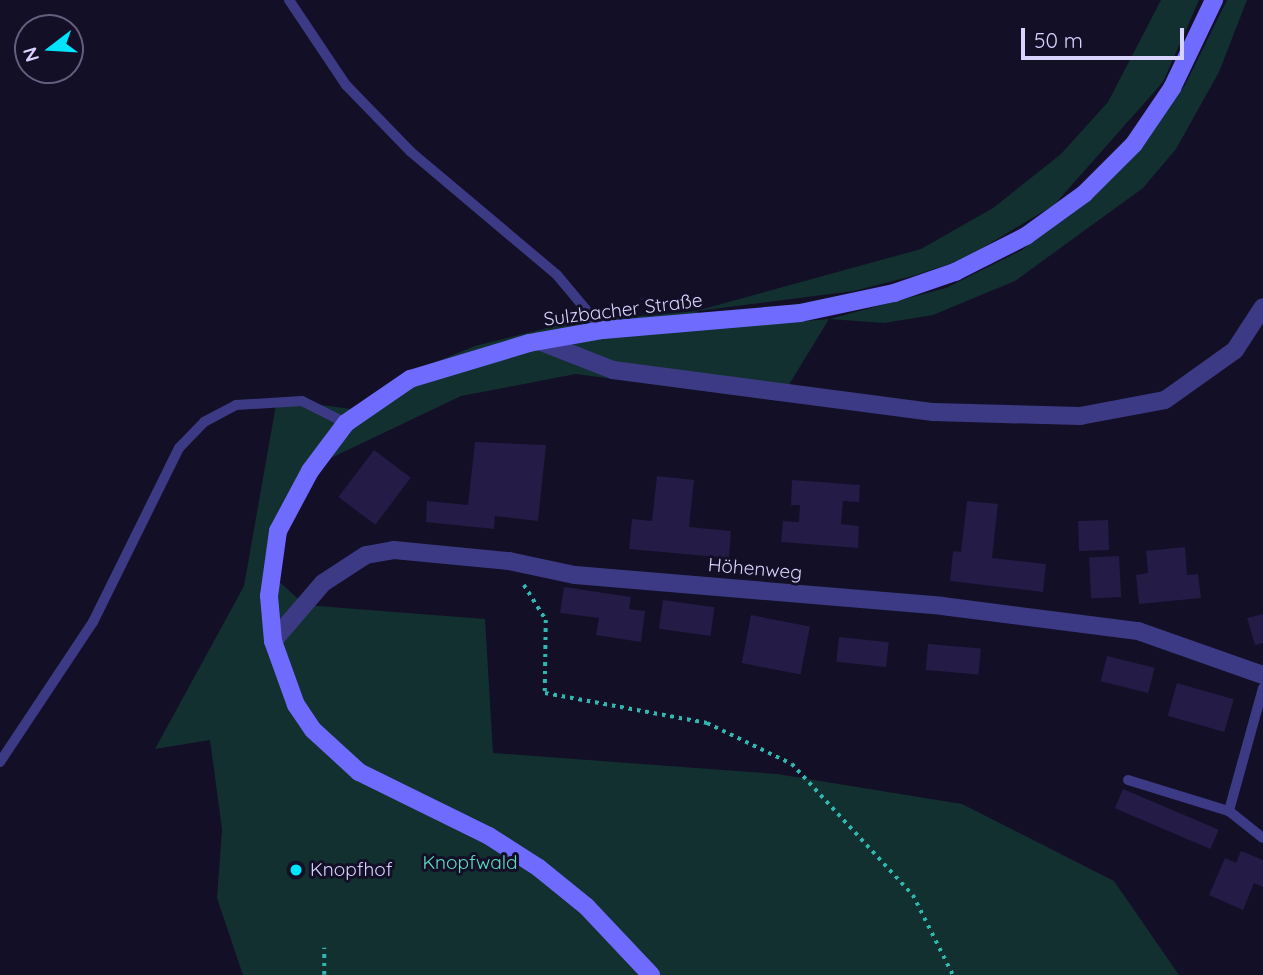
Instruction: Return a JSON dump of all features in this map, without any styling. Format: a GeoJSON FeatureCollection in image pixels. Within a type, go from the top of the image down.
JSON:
{"type":"FeatureCollection","features":[{"type":"Feature","properties":{"kind":"main road","name":"Sulzbacher Straße"},"geometry":{"type":"LineString","coordinates":[[651,975],[587,907],[539,868],[489,836],[391,792],[335,752],[296,705],[273,641],[269,596],[278,531],[310,471],[346,423],[410,379],[539,341],[603,330],[800,313],[894,293],[955,272],[1026,236],[1084,194],[1134,144],[1172,89],[1214,0]]}},
{"type":"Feature","properties":{"kind":"street"},"geometry":{"type":"LineString","coordinates":[[539,341],[613,370],[933,412],[1080,416],[1165,400],[1235,351],[1263,307]]}},
{"type":"Feature","properties":{"kind":"street","name":"Höhenweg"},"geometry":{"type":"LineString","coordinates":[[273,641],[323,583],[366,555],[394,550],[509,561],[575,575],[942,606],[1138,631],[1263,675]]}},
{"type":"Feature","properties":{"kind":"lane"},"geometry":{"type":"LineString","coordinates":[[289,0],[346,85],[411,152],[557,275],[603,330]]}},
{"type":"Feature","properties":{"kind":"lane"},"geometry":{"type":"LineString","coordinates":[[0,762],[93,622],[179,448],[204,422],[236,405],[302,401],[346,423]]}},
{"type":"Feature","properties":{"kind":"lane"},"geometry":{"type":"LineString","coordinates":[[1229,811],[1263,688]]}},
{"type":"Feature","properties":{"kind":"lane"},"geometry":{"type":"LineString","coordinates":[[1128,780],[1229,811],[1263,838]]}},
{"type":"Feature","properties":{"kind":"path"},"geometry":{"type":"LineString","coordinates":[[509,561],[546,620],[545,693],[707,723],[792,764],[913,895],[953,975]]}},
{"type":"Feature","properties":{"kind":"path"},"geometry":{"type":"LineString","coordinates":[[324,948],[324,975]]}},
{"type":"Feature","properties":{"kind":"green space","name":"Knopfwald"},"geometry":{"type":"Polygon","coordinates":[[[1161,0],[1199,0],[1163,82],[1054,205],[964,259],[916,275],[854,291],[697,311],[710,329],[829,319],[779,401],[576,374],[461,396],[312,467],[264,568],[305,605],[485,619],[493,753],[777,774],[962,804],[1114,881],[1179,975],[243,975],[217,898],[222,829],[210,740],[155,749],[244,586],[277,399],[351,409],[421,368],[475,346],[572,322],[696,311],[921,249],[993,208],[1061,154],[1108,102],[1161,0]]]}},
{"type":"Feature","properties":{"kind":"green space"},"geometry":{"type":"Polygon","coordinates":[[[1227,0],[1247,0],[1219,72],[1176,149],[1143,188],[1015,281],[933,315],[884,323],[829,319],[946,288],[1022,250],[1126,165],[1185,85],[1227,0]]]}},
{"type":"Feature","properties":{"kind":"building"},"geometry":{"type":"Polygon","coordinates":[[[475,442],[546,445],[538,521],[495,516],[494,529],[426,522],[427,501],[468,505],[475,442]]]}},
{"type":"Feature","properties":{"kind":"building"},"geometry":{"type":"Polygon","coordinates":[[[374,450],[411,478],[375,525],[338,497],[374,450]]]}},
{"type":"Feature","properties":{"kind":"building"},"geometry":{"type":"Polygon","coordinates":[[[657,476],[694,480],[689,527],[731,531],[729,558],[629,549],[632,519],[652,521],[657,476]]]}},
{"type":"Feature","properties":{"kind":"building"},"geometry":{"type":"Polygon","coordinates":[[[792,480],[860,485],[859,502],[843,501],[841,524],[859,526],[858,548],[781,542],[783,521],[799,522],[800,505],[791,505],[792,480]]]}},
{"type":"Feature","properties":{"kind":"building"},"geometry":{"type":"Polygon","coordinates":[[[967,501],[998,504],[992,558],[1046,564],[1043,592],[950,581],[953,551],[961,552],[967,501]]]}},
{"type":"Feature","properties":{"kind":"building"},"geometry":{"type":"Polygon","coordinates":[[[1108,520],[1109,550],[1079,551],[1078,521],[1108,520]]]}},
{"type":"Feature","properties":{"kind":"building"},"geometry":{"type":"Polygon","coordinates":[[[1185,547],[1187,575],[1198,574],[1201,598],[1139,604],[1136,575],[1148,573],[1146,551],[1185,547]]]}},
{"type":"Feature","properties":{"kind":"building"},"geometry":{"type":"Polygon","coordinates":[[[1119,556],[1121,597],[1091,599],[1089,558],[1119,556]]]}},
{"type":"Feature","properties":{"kind":"building"},"geometry":{"type":"Polygon","coordinates":[[[564,587],[631,597],[629,609],[645,611],[641,642],[596,635],[599,618],[560,613],[564,587]]]}},
{"type":"Feature","properties":{"kind":"building"},"geometry":{"type":"Polygon","coordinates":[[[663,600],[714,607],[710,636],[659,629],[663,600]]]}},
{"type":"Feature","properties":{"kind":"building"},"geometry":{"type":"Polygon","coordinates":[[[1263,614],[1263,643],[1255,645],[1247,618],[1263,614]]]}},
{"type":"Feature","properties":{"kind":"building"},"geometry":{"type":"Polygon","coordinates":[[[751,615],[810,626],[801,675],[742,663],[751,615]]]}},
{"type":"Feature","properties":{"kind":"building"},"geometry":{"type":"Polygon","coordinates":[[[839,637],[889,642],[886,667],[836,662],[839,637]]]}},
{"type":"Feature","properties":{"kind":"building"},"geometry":{"type":"Polygon","coordinates":[[[928,644],[981,649],[979,675],[926,670],[928,644]]]}},
{"type":"Feature","properties":{"kind":"building"},"geometry":{"type":"Polygon","coordinates":[[[1107,656],[1155,668],[1148,693],[1101,681],[1107,656]]]}},
{"type":"Feature","properties":{"kind":"building"},"geometry":{"type":"Polygon","coordinates":[[[1177,683],[1234,699],[1224,732],[1168,716],[1177,683]]]}},
{"type":"Feature","properties":{"kind":"building"},"geometry":{"type":"Polygon","coordinates":[[[1123,789],[1219,830],[1211,849],[1115,808],[1123,789]]]}},
{"type":"Feature","properties":{"kind":"building"},"geometry":{"type":"Polygon","coordinates":[[[1241,851],[1263,860],[1263,887],[1254,883],[1243,910],[1209,895],[1225,858],[1236,863],[1241,851]]]}},
{"type":"Feature","properties":{"kind":"place","name":"Knopfhof"},"geometry":{"type":"Point","coordinates":[296,870]}}]}
